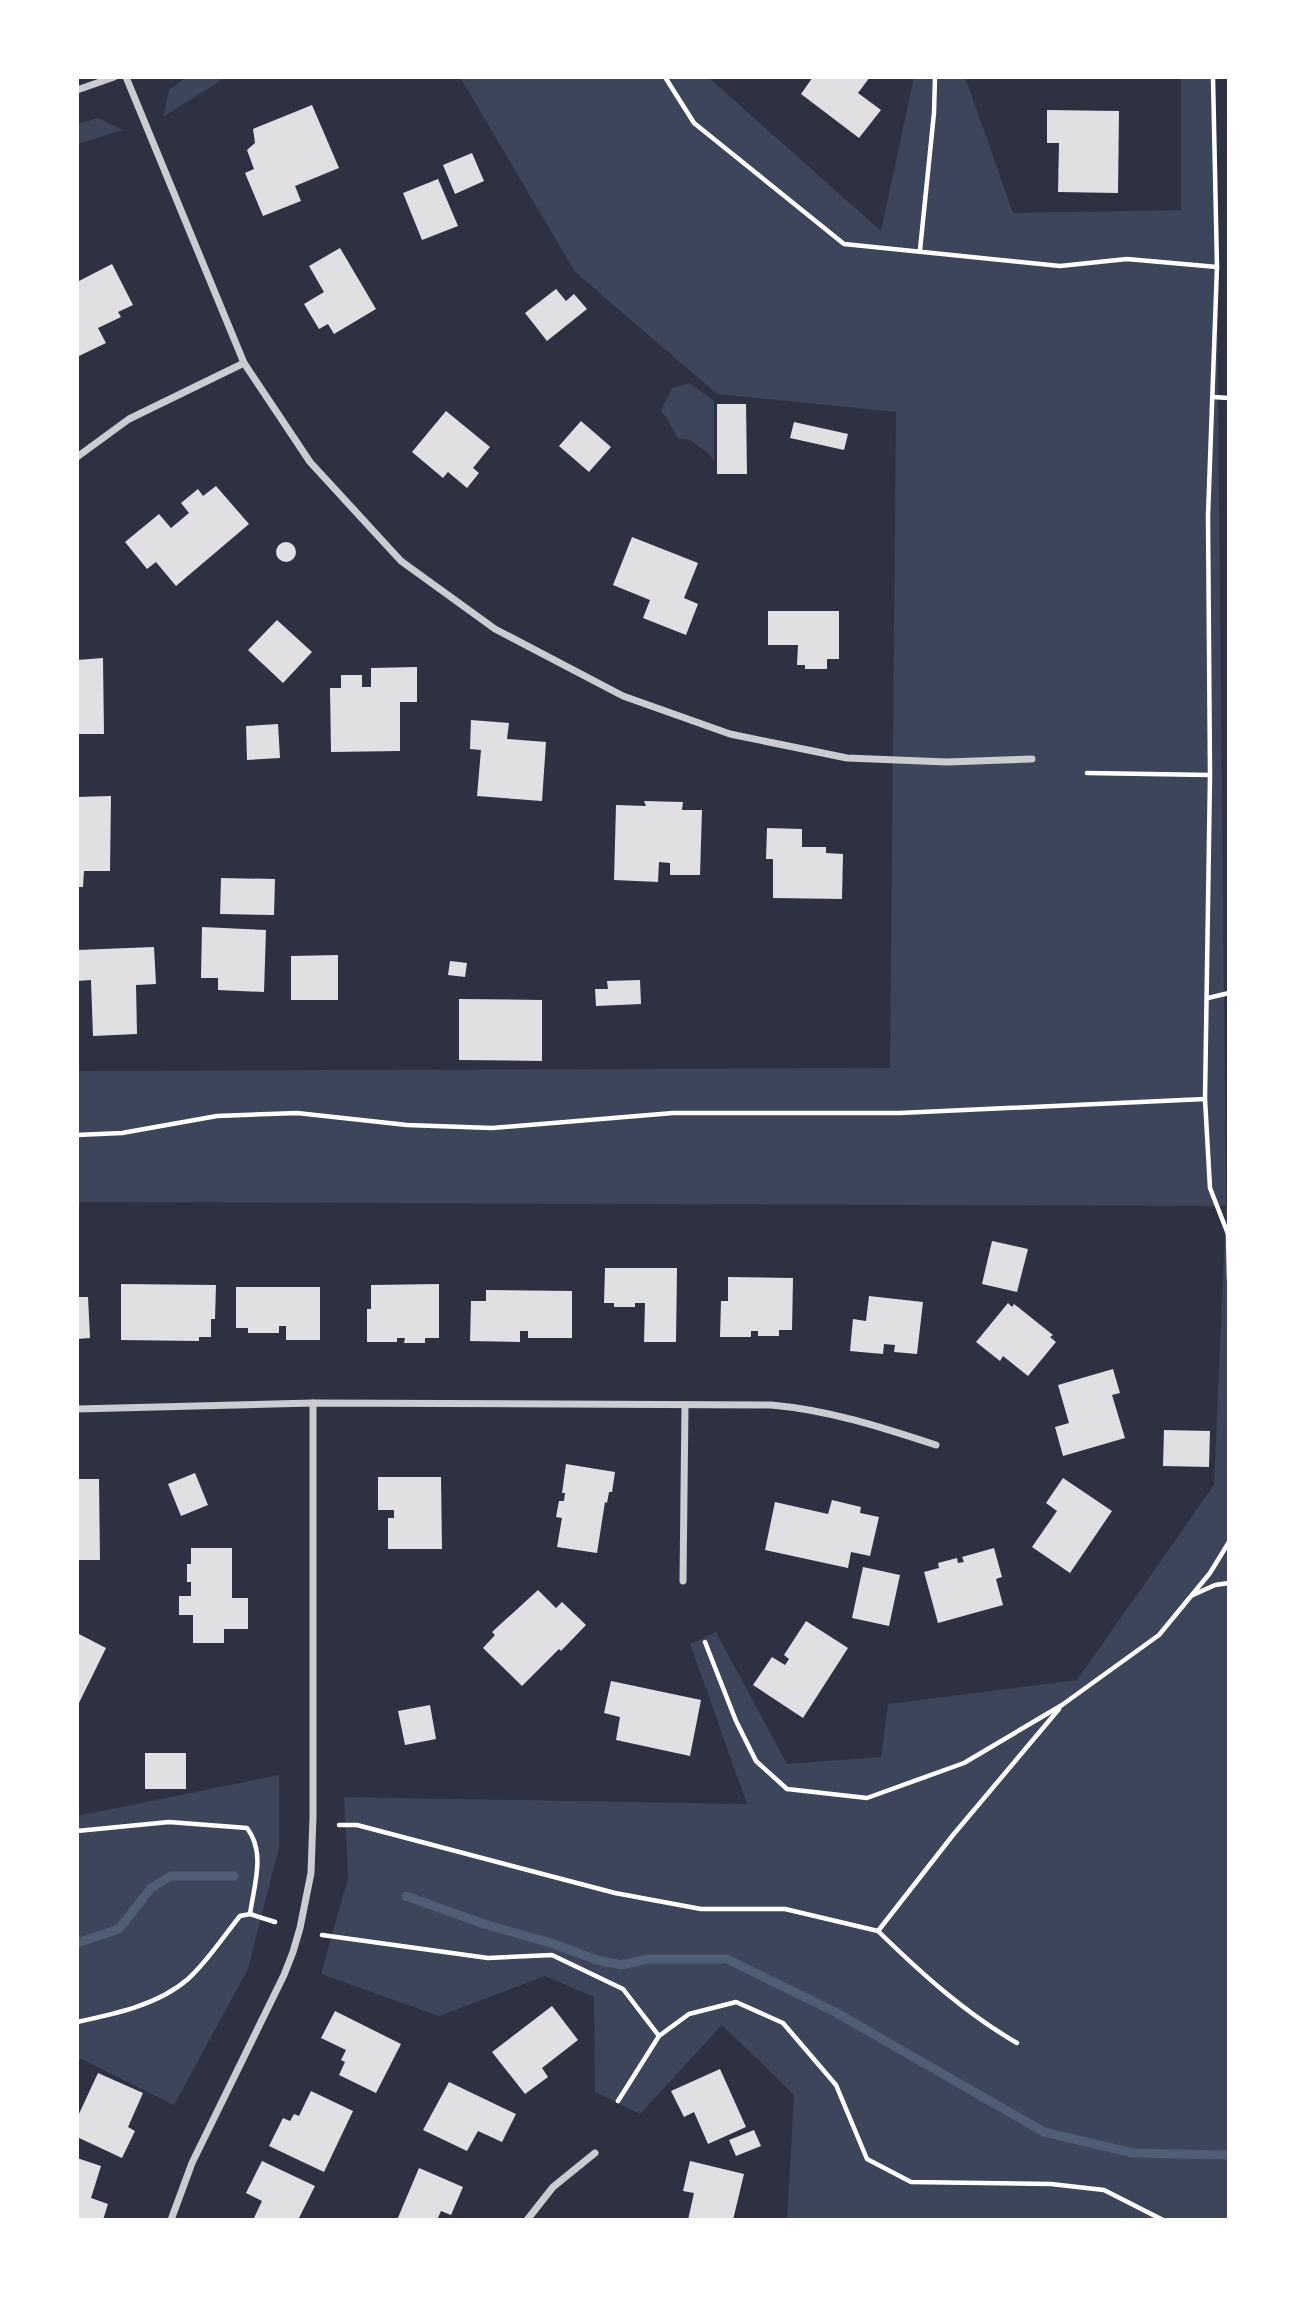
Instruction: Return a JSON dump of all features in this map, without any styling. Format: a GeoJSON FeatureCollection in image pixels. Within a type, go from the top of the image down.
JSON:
{"type":"FeatureCollection","features":[{"type":"Feature","properties":{"kind":"street"},"geometry":{"type":"LineString","coordinates":[[77,90],[114,77]]}},
{"type":"Feature","properties":{"kind":"street"},"geometry":{"type":"LineString","coordinates":[[126,77],[244,363],[310,461],[401,561],[495,629],[623,696],[730,734],[847,758],[947,762],[1032,759]]}},
{"type":"Feature","properties":{"kind":"street"},"geometry":{"type":"LineString","coordinates":[[77,457],[129,419],[244,363]]}},
{"type":"Feature","properties":{"kind":"street"},"geometry":{"type":"LineString","coordinates":[[171,2220],[192,2163],[284,1975],[300,1928],[311,1873],[313,1403]]}},
{"type":"Feature","properties":{"kind":"street"},"geometry":{"type":"LineString","coordinates":[[77,1409],[313,1403],[800,1408],[854,1419],[936,1446]]}},
{"type":"Feature","properties":{"kind":"street"},"geometry":{"type":"LineString","coordinates":[[683,1581],[685,1405]]}},
{"type":"Feature","properties":{"kind":"street"},"geometry":{"type":"LineString","coordinates":[[527,2220],[553,2187],[595,2153]]}},
{"type":"Feature","properties":{"kind":"path"},"geometry":{"type":"LineString","coordinates":[[665,77],[694,123],[844,244],[1060,267],[1127,259],[1217,267]]}},
{"type":"Feature","properties":{"kind":"path"},"geometry":{"type":"LineString","coordinates":[[920,250],[934,113],[935,77]]}},
{"type":"Feature","properties":{"kind":"path"},"geometry":{"type":"LineString","coordinates":[[1213,77],[1217,267],[1208,516],[1210,775],[1205,1099],[1210,1188],[1228,1234],[1229,1279]]}},
{"type":"Feature","properties":{"kind":"path"},"geometry":{"type":"LineString","coordinates":[[1213,397],[1229,398]]}},
{"type":"Feature","properties":{"kind":"path"},"geometry":{"type":"LineString","coordinates":[[1087,773],[1210,775]]}},
{"type":"Feature","properties":{"kind":"path"},"geometry":{"type":"LineString","coordinates":[[1208,998],[1229,993]]}},
{"type":"Feature","properties":{"kind":"path"},"geometry":{"type":"LineString","coordinates":[[77,1135],[122,1133],[217,1116],[297,1113],[407,1125],[492,1128],[673,1113],[900,1113],[1205,1099]]}},
{"type":"Feature","properties":{"kind":"path"},"geometry":{"type":"LineString","coordinates":[[705,1642],[736,1721],[756,1761],[787,1789],[867,1798],[964,1763],[1062,1705],[1159,1635],[1210,1573],[1229,1542]]}},
{"type":"Feature","properties":{"kind":"path"},"geometry":{"type":"LineString","coordinates":[[1192,1595],[1215,1585],[1229,1583]]}},
{"type":"Feature","properties":{"kind":"path"},"geometry":{"type":"LineString","coordinates":[[878,1931],[953,1835],[1062,1705]]}},
{"type":"Feature","properties":{"kind":"path"},"geometry":{"type":"LineString","coordinates":[[77,1831],[169,1822],[247,1828],[256,1840],[258,1857],[250,1914]]}},
{"type":"Feature","properties":{"kind":"path"},"geometry":{"type":"LineString","coordinates":[[339,1825],[357,1825],[615,1893],[701,1909],[785,1909],[878,1931],[919,1971],[988,2026],[1017,2043]]}},
{"type":"Feature","properties":{"kind":"path"},"geometry":{"type":"LineString","coordinates":[[77,2021],[119,2013],[168,1993],[188,1978],[240,1916],[250,1914],[275,1922]]}},
{"type":"Feature","properties":{"kind":"path"},"geometry":{"type":"LineString","coordinates":[[322,1935],[488,1958],[552,1955],[622,1989],[659,2036]]}},
{"type":"Feature","properties":{"kind":"path"},"geometry":{"type":"LineString","coordinates":[[618,2101],[659,2036],[689,2014],[736,2002],[783,2023],[836,2085],[867,2159],[911,2182],[1051,2184],[1104,2190],[1163,2220]]}},
{"type":"Feature","properties":{"kind":"shaded area"},"geometry":{"type":"Polygon","coordinates":[[[187,77],[226,77],[163,117],[169,90],[187,77]]]}},
{"type":"Feature","properties":{"kind":"shaded area"},"geometry":{"type":"Polygon","coordinates":[[[460,77],[708,77],[881,231],[914,77],[965,77],[1013,213],[1181,210],[1181,77],[1215,77],[1226,1206],[77,1202],[77,1071],[890,1068],[896,412],[717,394],[575,272],[460,77]]]}},
{"type":"Feature","properties":{"kind":"shaded area"},"geometry":{"type":"Polygon","coordinates":[[[98,118],[123,130],[77,144],[77,124],[98,118]]]}},
{"type":"Feature","properties":{"kind":"shaded area"},"geometry":{"type":"Polygon","coordinates":[[[689,383],[714,401],[714,461],[691,440],[679,439],[661,412],[672,388],[689,383]]]}},
{"type":"Feature","properties":{"kind":"shaded area"},"geometry":{"type":"Polygon","coordinates":[[[1226,1206],[1229,1206],[1229,2220],[787,2220],[794,2095],[722,2025],[640,2114],[595,2092],[594,1997],[545,1976],[439,2016],[321,1974],[348,1878],[344,1797],[747,1804],[690,1644],[716,1632],[787,1764],[881,1757],[888,1704],[1077,1680],[1214,1485],[1226,1206]]]}},
{"type":"Feature","properties":{"kind":"shaded area"},"geometry":{"type":"Polygon","coordinates":[[[279,1775],[279,1847],[248,1969],[174,2105],[77,2057],[77,1816],[279,1775]]]}},
{"type":"Feature","properties":{"kind":"building"},"geometry":{"type":"Polygon","coordinates":[[[813,77],[870,77],[858,93],[881,110],[859,138],[801,94],[813,77]]]}},
{"type":"Feature","properties":{"kind":"building"},"geometry":{"type":"Polygon","coordinates":[[[312,105],[339,168],[295,186],[301,201],[263,216],[245,173],[254,169],[247,150],[255,143],[253,129],[312,105]]]}},
{"type":"Feature","properties":{"kind":"building"},"geometry":{"type":"Polygon","coordinates":[[[1047,110],[1119,111],[1118,193],[1058,192],[1059,143],[1047,143],[1047,110]]]}},
{"type":"Feature","properties":{"kind":"building"},"geometry":{"type":"Polygon","coordinates":[[[472,153],[484,181],[455,194],[443,165],[472,153]]]}},
{"type":"Feature","properties":{"kind":"building"},"geometry":{"type":"Polygon","coordinates":[[[438,179],[458,226],[422,240],[403,193],[438,179]]]}},
{"type":"Feature","properties":{"kind":"building"},"geometry":{"type":"Polygon","coordinates":[[[340,248],[376,309],[334,334],[328,324],[319,329],[304,304],[324,292],[309,266],[340,248]]]}},
{"type":"Feature","properties":{"kind":"building"},"geometry":{"type":"Polygon","coordinates":[[[112,264],[133,305],[118,312],[121,317],[98,328],[106,343],[77,357],[77,282],[112,264]]]}},
{"type":"Feature","properties":{"kind":"building"},"geometry":{"type":"Polygon","coordinates":[[[556,289],[566,301],[574,294],[587,309],[547,341],[525,313],[556,289]]]}},
{"type":"Feature","properties":{"kind":"building"},"geometry":{"type":"Polygon","coordinates":[[[717,404],[746,404],[747,474],[717,474],[717,404]]]}},
{"type":"Feature","properties":{"kind":"building"},"geometry":{"type":"Polygon","coordinates":[[[446,411],[490,447],[473,468],[479,473],[467,488],[448,472],[443,478],[412,452],[446,411]]]}},
{"type":"Feature","properties":{"kind":"building"},"geometry":{"type":"Polygon","coordinates":[[[581,421],[611,447],[589,472],[559,446],[581,421]]]}},
{"type":"Feature","properties":{"kind":"building"},"geometry":{"type":"Polygon","coordinates":[[[794,422],[848,434],[844,450],[790,438],[794,422]]]}},
{"type":"Feature","properties":{"kind":"building"},"geometry":{"type":"Polygon","coordinates":[[[216,486],[249,524],[176,586],[156,562],[147,569],[125,542],[159,514],[171,528],[189,513],[181,503],[198,489],[203,496],[216,486]]]}},
{"type":"Feature","properties":{"kind":"building"},"geometry":{"type":"Polygon","coordinates":[[[632,537],[698,563],[684,598],[698,604],[686,635],[643,618],[650,600],[613,585],[632,537]]]}},
{"type":"Feature","properties":{"kind":"building"},"geometry":{"type":"Polygon","coordinates":[[[282,542],[290,542],[296,552],[290,562],[282,562],[276,556],[276,548],[282,542]]]}},
{"type":"Feature","properties":{"kind":"building"},"geometry":{"type":"Polygon","coordinates":[[[768,611],[839,611],[839,659],[827,659],[827,669],[805,669],[805,665],[797,665],[798,645],[768,645],[768,611]]]}},
{"type":"Feature","properties":{"kind":"building"},"geometry":{"type":"Polygon","coordinates":[[[277,620],[312,652],[283,683],[248,650],[277,620]]]}},
{"type":"Feature","properties":{"kind":"building"},"geometry":{"type":"Polygon","coordinates":[[[103,658],[104,734],[77,734],[77,660],[103,658]]]}},
{"type":"Feature","properties":{"kind":"building"},"geometry":{"type":"Polygon","coordinates":[[[417,667],[417,702],[400,702],[400,751],[331,752],[330,688],[341,688],[341,675],[362,675],[362,687],[371,687],[371,668],[417,667]]]}},
{"type":"Feature","properties":{"kind":"building"},"geometry":{"type":"Polygon","coordinates":[[[471,720],[509,723],[507,739],[546,742],[542,801],[477,796],[481,750],[470,749],[471,720]]]}},
{"type":"Feature","properties":{"kind":"building"},"geometry":{"type":"Polygon","coordinates":[[[278,724],[280,758],[247,760],[246,726],[278,724]]]}},
{"type":"Feature","properties":{"kind":"building"},"geometry":{"type":"Polygon","coordinates":[[[111,796],[110,871],[84,871],[83,887],[77,887],[77,797],[111,796]]]}},
{"type":"Feature","properties":{"kind":"building"},"geometry":{"type":"Polygon","coordinates":[[[644,801],[683,802],[682,810],[702,810],[700,875],[670,875],[670,863],[659,862],[658,882],[614,880],[616,805],[646,806],[644,801]]]}},
{"type":"Feature","properties":{"kind":"building"},"geometry":{"type":"Polygon","coordinates":[[[767,828],[802,829],[802,847],[826,847],[826,853],[843,854],[842,899],[773,898],[773,859],[766,859],[767,828]]]}},
{"type":"Feature","properties":{"kind":"building"},"geometry":{"type":"Polygon","coordinates":[[[221,878],[275,879],[274,915],[220,914],[221,878]]]}},
{"type":"Feature","properties":{"kind":"building"},"geometry":{"type":"Polygon","coordinates":[[[202,927],[266,930],[264,992],[218,990],[218,978],[201,978],[202,927]]]}},
{"type":"Feature","properties":{"kind":"building"},"geometry":{"type":"Polygon","coordinates":[[[154,947],[156,984],[136,985],[137,1034],[93,1036],[91,980],[77,981],[77,950],[154,947]]]}},
{"type":"Feature","properties":{"kind":"building"},"geometry":{"type":"Polygon","coordinates":[[[338,955],[338,1000],[291,1000],[291,956],[338,955]]]}},
{"type":"Feature","properties":{"kind":"building"},"geometry":{"type":"Polygon","coordinates":[[[450,961],[467,963],[465,977],[448,975],[450,961]]]}},
{"type":"Feature","properties":{"kind":"building"},"geometry":{"type":"Polygon","coordinates":[[[640,980],[641,1004],[596,1006],[595,989],[608,989],[607,981],[640,980]]]}},
{"type":"Feature","properties":{"kind":"building"},"geometry":{"type":"Polygon","coordinates":[[[459,999],[542,1000],[542,1061],[459,1060],[459,999]]]}},
{"type":"Feature","properties":{"kind":"building"},"geometry":{"type":"Polygon","coordinates":[[[992,1241],[1028,1249],[1017,1292],[982,1284],[992,1241]]]}},
{"type":"Feature","properties":{"kind":"building"},"geometry":{"type":"Polygon","coordinates":[[[605,1268],[677,1268],[676,1342],[644,1342],[645,1303],[635,1303],[635,1307],[614,1307],[614,1303],[604,1303],[605,1268]]]}},
{"type":"Feature","properties":{"kind":"building"},"geometry":{"type":"Polygon","coordinates":[[[728,1277],[793,1278],[792,1330],[779,1330],[779,1336],[758,1336],[758,1331],[751,1331],[751,1337],[720,1337],[721,1301],[728,1301],[728,1277]]]}},
{"type":"Feature","properties":{"kind":"building"},"geometry":{"type":"Polygon","coordinates":[[[121,1284],[216,1285],[215,1319],[211,1319],[211,1337],[199,1337],[199,1341],[121,1340],[121,1284]]]}},
{"type":"Feature","properties":{"kind":"building"},"geometry":{"type":"Polygon","coordinates":[[[439,1284],[439,1338],[425,1338],[425,1343],[404,1343],[405,1338],[397,1338],[397,1342],[367,1342],[367,1309],[371,1309],[371,1285],[439,1284]]]}},
{"type":"Feature","properties":{"kind":"building"},"geometry":{"type":"Polygon","coordinates":[[[236,1287],[320,1287],[320,1340],[286,1340],[286,1326],[279,1326],[279,1333],[248,1333],[248,1328],[236,1328],[236,1287]]]}},
{"type":"Feature","properties":{"kind":"building"},"geometry":{"type":"Polygon","coordinates":[[[486,1290],[572,1291],[572,1338],[528,1338],[528,1331],[520,1331],[520,1342],[470,1341],[471,1301],[486,1301],[486,1290]]]}},
{"type":"Feature","properties":{"kind":"building"},"geometry":{"type":"Polygon","coordinates":[[[869,1296],[923,1302],[917,1354],[894,1352],[895,1345],[884,1344],[883,1354],[850,1351],[853,1319],[866,1321],[869,1296]]]}},
{"type":"Feature","properties":{"kind":"building"},"geometry":{"type":"Polygon","coordinates":[[[77,1297],[88,1297],[90,1338],[77,1339],[77,1297]]]}},
{"type":"Feature","properties":{"kind":"building"},"geometry":{"type":"Polygon","coordinates":[[[1008,1303],[1012,1307],[1014,1304],[1053,1335],[1050,1337],[1056,1342],[1028,1376],[1003,1356],[1000,1361],[976,1342],[1008,1303]]]}},
{"type":"Feature","properties":{"kind":"building"},"geometry":{"type":"Polygon","coordinates":[[[1113,1369],[1120,1393],[1112,1395],[1125,1438],[1063,1456],[1055,1427],[1069,1423],[1058,1385],[1113,1369]]]}},
{"type":"Feature","properties":{"kind":"building"},"geometry":{"type":"Polygon","coordinates":[[[1164,1430],[1210,1431],[1209,1467],[1163,1466],[1164,1430]]]}},
{"type":"Feature","properties":{"kind":"building"},"geometry":{"type":"Polygon","coordinates":[[[566,1464],[615,1472],[612,1492],[609,1492],[607,1503],[605,1502],[597,1553],[557,1547],[562,1518],[556,1517],[559,1501],[564,1501],[565,1493],[562,1493],[566,1464]]]}},
{"type":"Feature","properties":{"kind":"building"},"geometry":{"type":"Polygon","coordinates":[[[195,1473],[208,1505],[181,1516],[168,1484],[195,1473]]]}},
{"type":"Feature","properties":{"kind":"building"},"geometry":{"type":"Polygon","coordinates":[[[378,1477],[441,1477],[442,1549],[388,1549],[388,1518],[394,1518],[394,1510],[378,1510],[378,1477]]]}},
{"type":"Feature","properties":{"kind":"building"},"geometry":{"type":"Polygon","coordinates":[[[1063,1478],[1112,1511],[1070,1573],[1032,1547],[1057,1511],[1046,1503],[1063,1478]]]}},
{"type":"Feature","properties":{"kind":"building"},"geometry":{"type":"Polygon","coordinates":[[[77,1479],[99,1479],[100,1560],[77,1560],[77,1479]]]}},
{"type":"Feature","properties":{"kind":"building"},"geometry":{"type":"Polygon","coordinates":[[[832,1500],[861,1507],[860,1513],[879,1517],[870,1556],[851,1552],[848,1568],[765,1550],[775,1502],[828,1514],[832,1500]]]}},
{"type":"Feature","properties":{"kind":"building"},"geometry":{"type":"Polygon","coordinates":[[[191,1548],[232,1548],[232,1598],[248,1598],[248,1629],[224,1629],[224,1643],[193,1643],[193,1615],[179,1615],[179,1596],[191,1596],[191,1582],[187,1582],[187,1564],[191,1564],[191,1548]]]}},
{"type":"Feature","properties":{"kind":"building"},"geometry":{"type":"Polygon","coordinates":[[[994,1548],[1002,1577],[996,1579],[1003,1605],[938,1623],[924,1572],[939,1568],[938,1563],[957,1558],[958,1563],[964,1562],[962,1557],[994,1548]]]}},
{"type":"Feature","properties":{"kind":"building"},"geometry":{"type":"Polygon","coordinates":[[[863,1567],[900,1575],[889,1626],[852,1618],[863,1567]]]}},
{"type":"Feature","properties":{"kind":"building"},"geometry":{"type":"Polygon","coordinates":[[[538,1590],[556,1608],[562,1602],[586,1625],[522,1686],[483,1648],[495,1635],[492,1632],[538,1590]]]}},
{"type":"Feature","properties":{"kind":"building"},"geometry":{"type":"Polygon","coordinates":[[[806,1621],[848,1648],[803,1718],[753,1685],[772,1657],[785,1665],[789,1659],[784,1655],[806,1621]]]}},
{"type":"Feature","properties":{"kind":"building"},"geometry":{"type":"Polygon","coordinates":[[[77,1633],[106,1648],[77,1707],[77,1633]]]}},
{"type":"Feature","properties":{"kind":"building"},"geometry":{"type":"Polygon","coordinates":[[[611,1681],[701,1700],[690,1756],[616,1740],[620,1717],[604,1713],[611,1681]]]}},
{"type":"Feature","properties":{"kind":"building"},"geometry":{"type":"Polygon","coordinates":[[[430,1705],[436,1739],[405,1745],[398,1711],[430,1705]]]}},
{"type":"Feature","properties":{"kind":"building"},"geometry":{"type":"Polygon","coordinates":[[[145,1753],[186,1753],[186,1789],[145,1789],[145,1753]]]}},
{"type":"Feature","properties":{"kind":"building"},"geometry":{"type":"Polygon","coordinates":[[[552,2006],[578,2040],[542,2068],[548,2077],[525,2094],[492,2052],[552,2006]]]}},
{"type":"Feature","properties":{"kind":"building"},"geometry":{"type":"Polygon","coordinates":[[[335,2011],[401,2044],[376,2093],[339,2075],[345,2062],[341,2060],[346,2050],[321,2038],[335,2011]]]}},
{"type":"Feature","properties":{"kind":"building"},"geometry":{"type":"Polygon","coordinates":[[[720,2069],[746,2127],[708,2144],[694,2112],[684,2117],[671,2091],[720,2069]]]}},
{"type":"Feature","properties":{"kind":"building"},"geometry":{"type":"Polygon","coordinates":[[[98,2073],[143,2093],[128,2127],[135,2131],[122,2158],[77,2137],[77,2118],[98,2073]]]}},
{"type":"Feature","properties":{"kind":"building"},"geometry":{"type":"Polygon","coordinates":[[[449,2082],[516,2114],[502,2142],[478,2131],[467,2151],[423,2130],[449,2082]]]}},
{"type":"Feature","properties":{"kind":"building"},"geometry":{"type":"Polygon","coordinates":[[[311,2091],[353,2111],[324,2172],[269,2146],[283,2118],[290,2121],[294,2114],[299,2116],[311,2091]]]}},
{"type":"Feature","properties":{"kind":"building"},"geometry":{"type":"Polygon","coordinates":[[[754,2130],[761,2146],[736,2156],[729,2140],[754,2130]]]}},
{"type":"Feature","properties":{"kind":"building"},"geometry":{"type":"Polygon","coordinates":[[[77,2158],[101,2166],[91,2198],[108,2204],[103,2220],[77,2220],[77,2158]]]}},
{"type":"Feature","properties":{"kind":"building"},"geometry":{"type":"Polygon","coordinates":[[[262,2161],[315,2186],[298,2220],[253,2220],[262,2201],[246,2193],[262,2161]]]}},
{"type":"Feature","properties":{"kind":"building"},"geometry":{"type":"Polygon","coordinates":[[[690,2161],[744,2174],[733,2220],[688,2220],[694,2193],[683,2191],[690,2161]]]}},
{"type":"Feature","properties":{"kind":"building"},"geometry":{"type":"Polygon","coordinates":[[[419,2168],[463,2187],[451,2215],[441,2211],[437,2220],[397,2220],[419,2168]]]}},
{"type":"Feature","properties":{"kind":"waterway"},"geometry":{"type":"LineString","coordinates":[[77,1943],[119,1929],[151,1888],[171,1876],[234,1876]]}},
{"type":"Feature","properties":{"kind":"waterway"},"geometry":{"type":"LineString","coordinates":[[406,1896],[484,1924],[621,1965],[648,1959],[727,1959],[835,2012],[1044,2132],[1133,2153],[1229,2155]]}}]}
